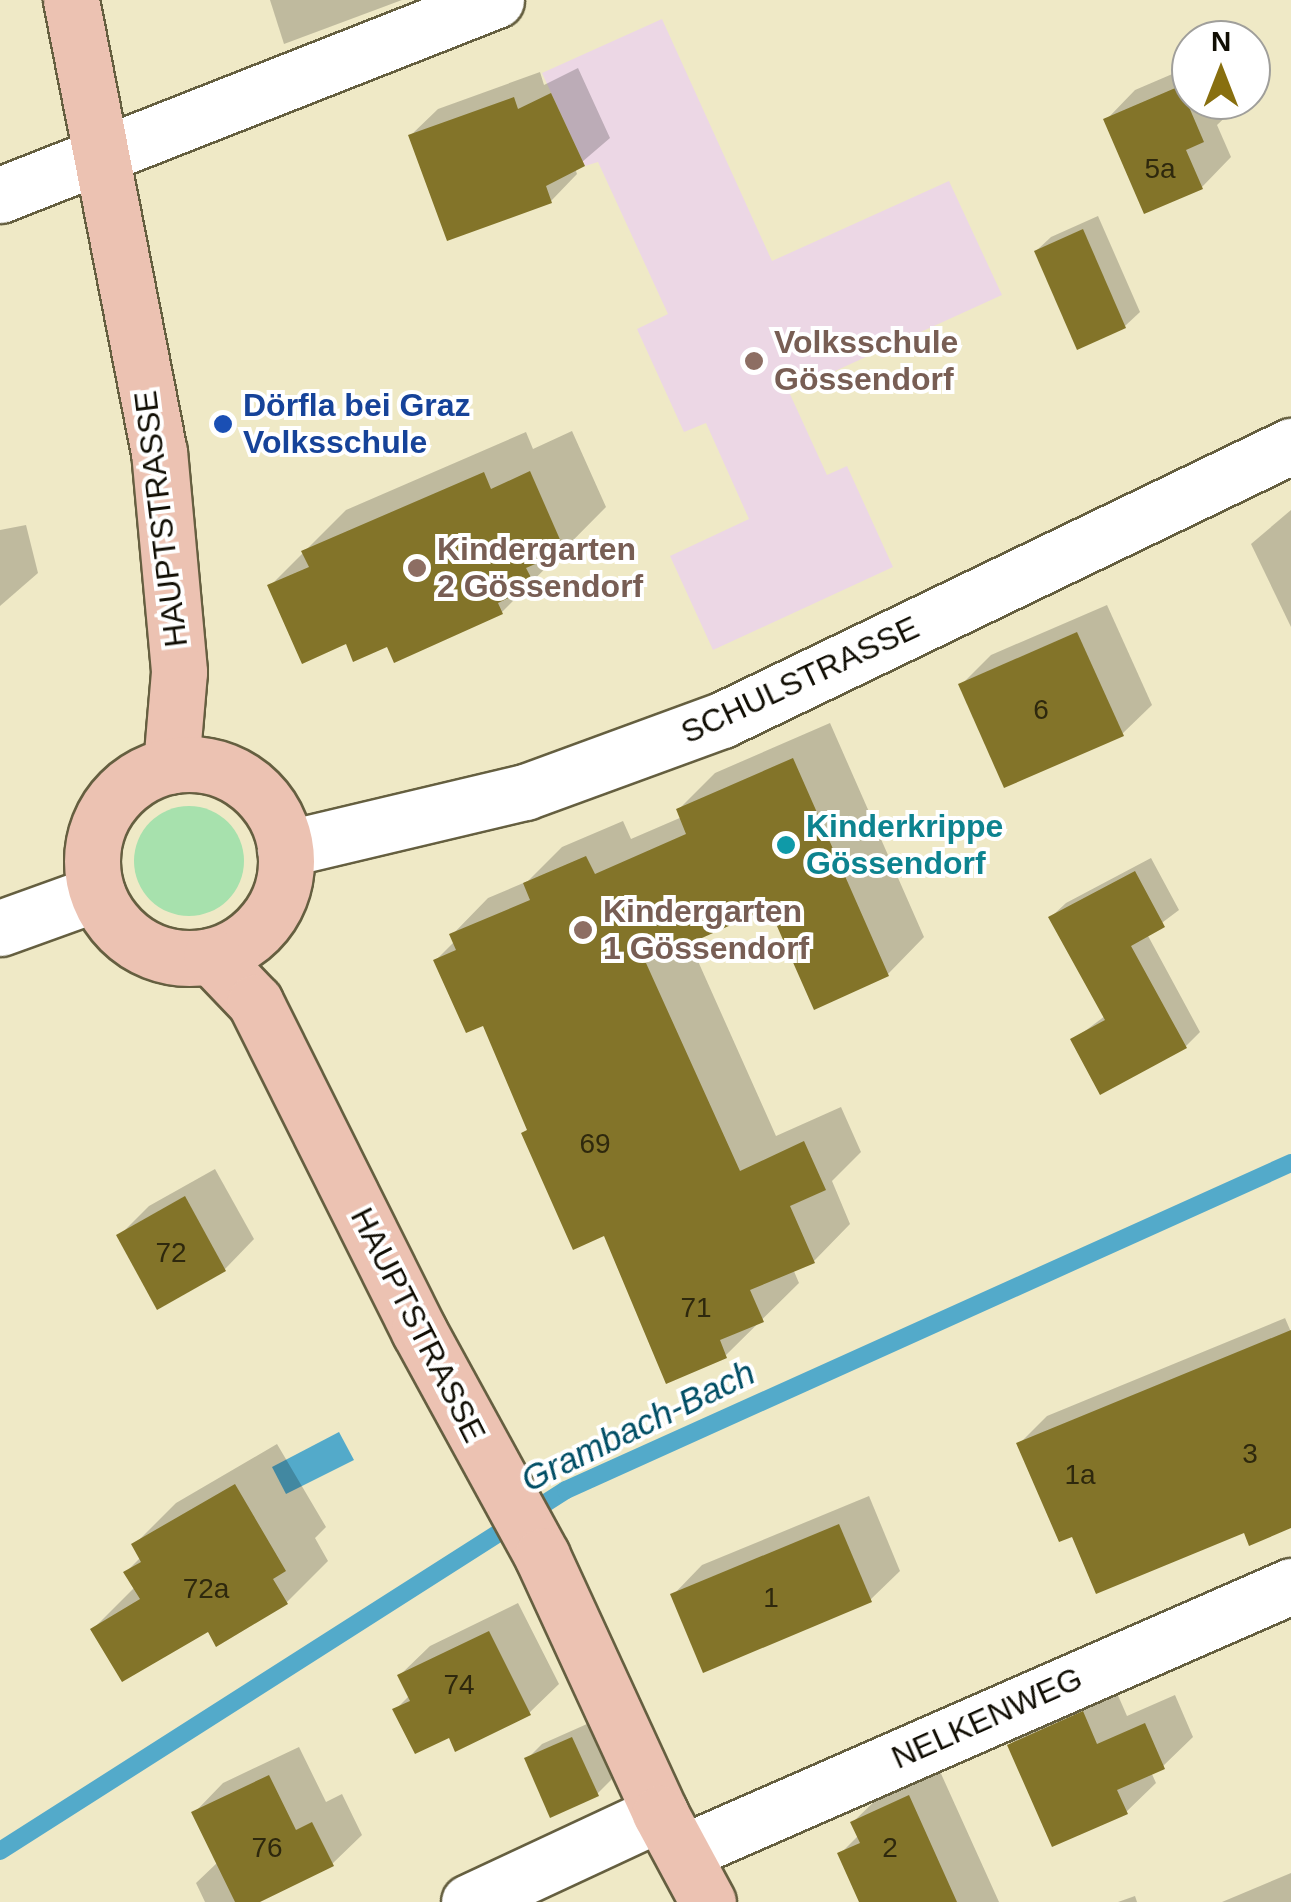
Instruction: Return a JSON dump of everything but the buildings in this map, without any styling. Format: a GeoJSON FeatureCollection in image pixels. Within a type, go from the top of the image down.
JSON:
{"type":"FeatureCollection","features":[{"type":"Feature","properties":{"kind":"main road","name":"HAUPTSTRASSE"},"geometry":{"type":"LineString","coordinates":[[80,3],[100,156],[159,451],[180,672],[171,766]]}},
{"type":"Feature","properties":{"kind":"main road"},"geometry":{"type":"LineString","coordinates":[[171,766],[223,770],[253,788],[274,815],[285,848],[284,883],[274,907],[250,936],[211,956],[165,955],[144,948],[112,921],[97,894],[93,844],[104,813],[135,780],[171,766]]}},
{"type":"Feature","properties":{"kind":"main road","name":"HAUPTSTRASSE"},"geometry":{"type":"LineString","coordinates":[[211,956],[255,1002],[502,1488],[542,1556],[708,1902]]}},
{"type":"Feature","properties":{"kind":"street"},"geometry":{"type":"LineString","coordinates":[[0,196],[496,0]]}},
{"type":"Feature","properties":{"kind":"street","name":"SCHULSTRASSE"},"geometry":{"type":"LineString","coordinates":[[285,848],[525,792],[722,720],[1291,446]]}},
{"type":"Feature","properties":{"kind":"street"},"geometry":{"type":"LineString","coordinates":[[0,928],[97,894]]}},
{"type":"Feature","properties":{"kind":"street","name":"NELKENWEG"},"geometry":{"type":"LineString","coordinates":[[672,1833],[1291,1586]]}},
{"type":"Feature","properties":{"kind":"street"},"geometry":{"type":"LineString","coordinates":[[469,1902],[672,1833]]}},
{"type":"Feature","properties":{"kind":"shaded area","name":"Volksschule Gössendorf"},"geometry":{"type":"Polygon","coordinates":[[[662,19],[772,261],[949,181],[1002,295],[789,392],[827,475],[847,466],[893,567],[713,650],[670,556],[749,519],[706,423],[684,432],[637,329],[668,314],[598,162],[585,166],[542,73],[662,19]]]}},
{"type":"Feature","properties":{"kind":"green space"},"geometry":{"type":"Polygon","coordinates":[[[189,806],[210,810],[228,822],[240,840],[244,861],[240,882],[228,900],[210,912],[189,916],[168,912],[150,900],[138,882],[134,861],[138,840],[150,822],[168,810],[189,806]]]}},
{"type":"Feature","properties":{"kind":"water"},"geometry":{"type":"Polygon","coordinates":[[[339,1432],[354,1460],[286,1494],[272,1467],[339,1432]]]}},
{"type":"Feature","properties":{"kind":"waterway","name":"Grambach-Bach"},"geometry":{"type":"LineString","coordinates":[[0,1851],[566,1490],[1291,1163]]}},
{"type":"Feature","properties":{"kind":"place","name":"Volksschule Gössendorf"},"geometry":{"type":"Point","coordinates":[754,361]}},
{"type":"Feature","properties":{"kind":"place","name":"Dörfla bei Graz Volksschule"},"geometry":{"type":"Point","coordinates":[223,424]}},
{"type":"Feature","properties":{"kind":"place","name":"Kindergarten 2 Gössendorf"},"geometry":{"type":"Point","coordinates":[417,568]}},
{"type":"Feature","properties":{"kind":"place","name":"Kinderkrippe Gössendorf"},"geometry":{"type":"Point","coordinates":[786,845]}},
{"type":"Feature","properties":{"kind":"place","name":"Kindergarten 1 Gössendorf"},"geometry":{"type":"Point","coordinates":[583,930]}}]}
